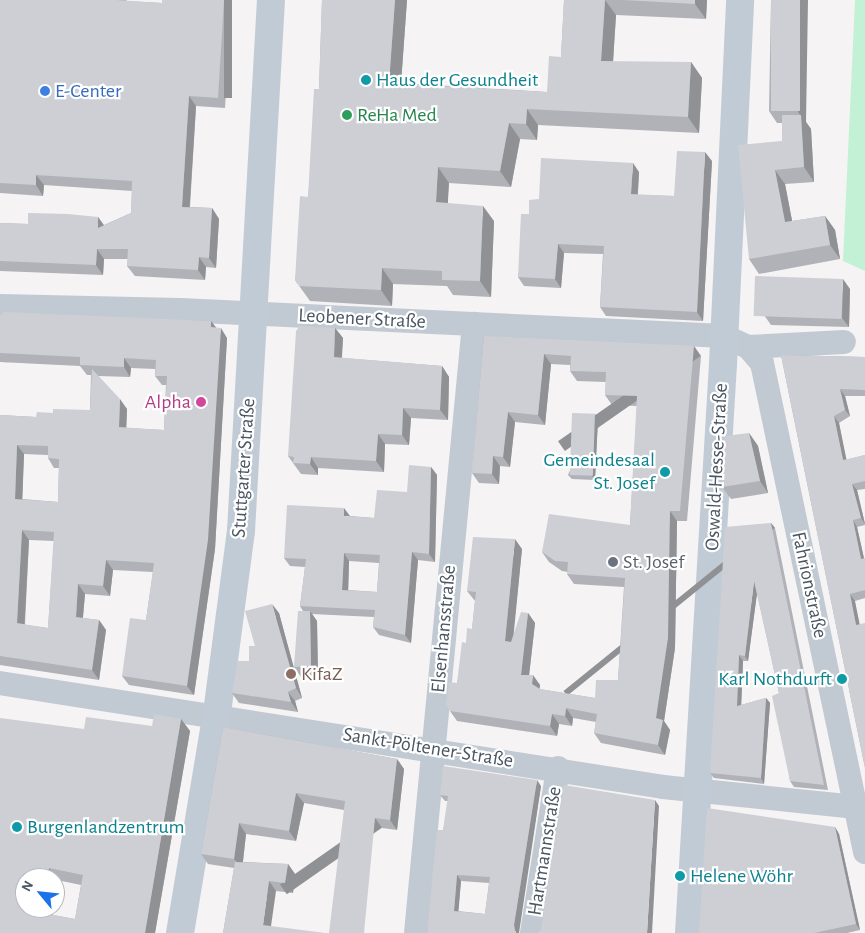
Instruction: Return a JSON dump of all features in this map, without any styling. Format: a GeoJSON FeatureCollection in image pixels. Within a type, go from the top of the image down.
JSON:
{"type":"FeatureCollection","features":[{"type":"Feature","properties":{"kind":"street","name":"Stuttgarter Straße"},"geometry":{"type":"LineString","coordinates":[[180,933],[217,713],[241,530],[251,314],[270,0]]}},
{"type":"Feature","properties":{"kind":"street","name":"Oswald-Hesse-Straße"},"geometry":{"type":"LineString","coordinates":[[689,933],[696,791],[736,342],[740,0]]}},
{"type":"Feature","properties":{"kind":"street","name":"Leobener Straße"},"geometry":{"type":"LineString","coordinates":[[0,306],[251,314],[474,324],[736,342],[844,342]]}},
{"type":"Feature","properties":{"kind":"street","name":"Elsenhansstraße"},"geometry":{"type":"LineString","coordinates":[[416,933],[474,324]]}},
{"type":"Feature","properties":{"kind":"street","name":"Fahrionstraße"},"geometry":{"type":"LineString","coordinates":[[736,342],[762,363],[865,852]]}},
{"type":"Feature","properties":{"kind":"street","name":"Sankt-Pöltener-Straße"},"geometry":{"type":"LineString","coordinates":[[0,682],[217,713],[432,750],[558,768],[696,791],[856,807]]}},
{"type":"Feature","properties":{"kind":"street","name":"Hartmannstraße"},"geometry":{"type":"LineString","coordinates":[[532,933],[558,768]]}},
{"type":"Feature","properties":{"kind":"green space"},"geometry":{"type":"Polygon","coordinates":[[[855,0],[865,0],[865,271],[843,261],[855,0]]]}},
{"type":"Feature","properties":{"kind":"building"},"geometry":{"type":"Polygon","coordinates":[[[0,0],[116,0],[162,3],[162,0],[224,0],[218,98],[189,96],[182,207],[212,208],[209,258],[199,257],[198,270],[127,266],[128,249],[97,249],[96,265],[0,261],[0,223],[28,224],[28,213],[68,214],[98,217],[98,228],[131,213],[132,181],[36,175],[36,185],[0,183],[0,0]]]}},
{"type":"Feature","properties":{"kind":"building"},"geometry":{"type":"Polygon","coordinates":[[[322,0],[395,0],[389,83],[547,92],[549,56],[561,57],[564,0],[605,0],[601,61],[691,62],[688,117],[527,109],[526,124],[509,123],[500,171],[438,167],[436,202],[483,206],[480,281],[442,280],[442,271],[382,268],[381,290],[299,286],[295,280],[300,196],[308,197],[314,89],[319,89],[322,0]]]}},
{"type":"Feature","properties":{"kind":"building"},"geometry":{"type":"Polygon","coordinates":[[[623,0],[695,0],[695,4],[623,0]]]}},
{"type":"Feature","properties":{"kind":"building"},"geometry":{"type":"Polygon","coordinates":[[[771,0],[800,0],[800,111],[771,111],[771,0]]]}},
{"type":"Feature","properties":{"kind":"building"},"geometry":{"type":"Polygon","coordinates":[[[782,115],[801,115],[804,167],[775,170],[785,222],[825,216],[830,245],[749,259],[738,145],[782,141],[782,115]]]}},
{"type":"Feature","properties":{"kind":"building"},"geometry":{"type":"Polygon","coordinates":[[[677,151],[705,152],[697,312],[600,307],[604,246],[558,244],[555,279],[518,277],[521,214],[529,214],[529,200],[539,199],[541,158],[633,163],[631,194],[674,196],[677,151]]]}},
{"type":"Feature","properties":{"kind":"building"},"geometry":{"type":"Polygon","coordinates":[[[755,276],[843,279],[842,319],[754,316],[755,276]]]}},
{"type":"Feature","properties":{"kind":"building"},"geometry":{"type":"Polygon","coordinates":[[[3,312],[211,321],[211,327],[221,328],[208,540],[187,686],[122,676],[130,618],[146,620],[154,563],[106,560],[103,586],[78,584],[76,617],[99,620],[92,670],[0,656],[0,415],[36,417],[37,412],[53,413],[53,409],[90,410],[92,369],[120,399],[119,427],[164,430],[167,376],[155,376],[156,360],[124,358],[124,367],[80,365],[80,357],[0,353],[0,316],[3,312]],[[17,445],[15,499],[58,502],[59,459],[48,458],[48,446],[17,445]],[[22,530],[17,623],[48,628],[54,532],[22,530]]]}},
{"type":"Feature","properties":{"kind":"building"},"geometry":{"type":"Polygon","coordinates":[[[300,326],[335,328],[334,357],[442,366],[440,410],[403,408],[402,435],[378,434],[376,461],[311,457],[310,464],[293,463],[294,457],[288,456],[296,331],[300,326]]]}},
{"type":"Feature","properties":{"kind":"building"},"geometry":{"type":"Polygon","coordinates":[[[484,336],[694,346],[680,511],[670,511],[668,638],[656,718],[663,720],[658,745],[594,733],[597,714],[566,708],[565,716],[552,714],[550,726],[450,711],[446,705],[449,682],[457,683],[462,642],[466,643],[467,628],[472,629],[476,592],[467,591],[473,537],[515,539],[505,641],[511,642],[521,612],[528,613],[521,675],[533,675],[532,684],[540,689],[595,698],[596,680],[618,680],[625,578],[567,574],[568,562],[555,561],[542,552],[549,514],[630,525],[637,396],[605,395],[606,372],[570,371],[571,356],[544,354],[538,415],[508,412],[503,457],[493,456],[492,474],[472,473],[484,336]]]}},
{"type":"Feature","properties":{"kind":"building"},"geometry":{"type":"Polygon","coordinates":[[[781,355],[865,357],[865,390],[840,389],[845,410],[834,416],[843,460],[865,455],[865,481],[852,484],[861,518],[853,520],[861,559],[865,558],[865,590],[850,594],[856,625],[865,623],[865,768],[781,355]]]}},
{"type":"Feature","properties":{"kind":"building"},"geometry":{"type":"Polygon","coordinates":[[[572,413],[595,414],[593,476],[570,475],[572,413]]]}},
{"type":"Feature","properties":{"kind":"building"},"geometry":{"type":"Polygon","coordinates":[[[749,433],[760,481],[722,487],[725,436],[749,433]]]}},
{"type":"Feature","properties":{"kind":"building"},"geometry":{"type":"Polygon","coordinates":[[[409,465],[431,467],[429,554],[412,552],[405,635],[373,627],[375,610],[300,606],[306,559],[284,558],[287,505],[344,508],[344,516],[374,518],[377,490],[407,492],[409,465]],[[344,553],[342,590],[377,592],[380,555],[344,553]]]}},
{"type":"Feature","properties":{"kind":"building"},"geometry":{"type":"Polygon","coordinates":[[[771,523],[824,785],[790,781],[772,696],[779,693],[754,581],[745,656],[739,655],[737,706],[766,698],[761,778],[710,773],[725,527],[771,523]]]}},
{"type":"Feature","properties":{"kind":"building"},"geometry":{"type":"Polygon","coordinates":[[[272,604],[296,688],[288,692],[291,702],[232,693],[238,661],[249,661],[249,646],[255,646],[245,611],[272,604]]]}},
{"type":"Feature","properties":{"kind":"building"},"geometry":{"type":"Polygon","coordinates":[[[298,611],[310,611],[311,666],[294,667],[298,611]]]}},
{"type":"Feature","properties":{"kind":"building"},"geometry":{"type":"Polygon","coordinates":[[[154,714],[181,719],[145,933],[0,933],[0,718],[84,729],[86,717],[152,726],[154,714]]]}},
{"type":"Feature","properties":{"kind":"building"},"geometry":{"type":"Polygon","coordinates":[[[223,727],[397,759],[390,820],[375,818],[364,933],[329,933],[345,801],[296,793],[289,831],[239,823],[234,859],[201,854],[223,727]]]}},
{"type":"Feature","properties":{"kind":"building"},"geometry":{"type":"Polygon","coordinates":[[[443,766],[537,780],[514,925],[516,933],[427,933],[437,830],[443,830],[448,796],[440,795],[443,766]],[[457,875],[454,911],[485,914],[490,877],[457,875]]]}},
{"type":"Feature","properties":{"kind":"building"},"geometry":{"type":"Polygon","coordinates":[[[564,785],[655,800],[647,933],[538,933],[541,929],[564,785]]]}},
{"type":"Feature","properties":{"kind":"building"},"geometry":{"type":"Polygon","coordinates":[[[707,808],[835,827],[856,924],[814,933],[699,933],[707,808]]]}},
{"type":"Feature","properties":{"kind":"building"},"geometry":{"type":"Polygon","coordinates":[[[235,862],[288,864],[285,883],[269,881],[263,925],[325,933],[223,933],[235,862]]]}},
{"type":"Feature","properties":{"kind":"place","name":"Haus der Gesundheit"},"geometry":{"type":"Point","coordinates":[366,80]}},
{"type":"Feature","properties":{"kind":"place","name":"E-Center"},"geometry":{"type":"Point","coordinates":[45,91]}},
{"type":"Feature","properties":{"kind":"place","name":"ReHa Med"},"geometry":{"type":"Point","coordinates":[347,115]}},
{"type":"Feature","properties":{"kind":"place","name":"Alpha"},"geometry":{"type":"Point","coordinates":[201,402]}},
{"type":"Feature","properties":{"kind":"place","name":"Gemeindesaal St. Josef"},"geometry":{"type":"Point","coordinates":[665,472]}},
{"type":"Feature","properties":{"kind":"place","name":"St. Josef"},"geometry":{"type":"Point","coordinates":[613,562]}},
{"type":"Feature","properties":{"kind":"place","name":"KifaZ"},"geometry":{"type":"Point","coordinates":[291,674]}},
{"type":"Feature","properties":{"kind":"place","name":"Karl Nothdurft"},"geometry":{"type":"Point","coordinates":[842,679]}},
{"type":"Feature","properties":{"kind":"place","name":"Burgenlandzentrum"},"geometry":{"type":"Point","coordinates":[17,827]}},
{"type":"Feature","properties":{"kind":"place","name":"Helene Wöhr"},"geometry":{"type":"Point","coordinates":[680,876]}}]}
